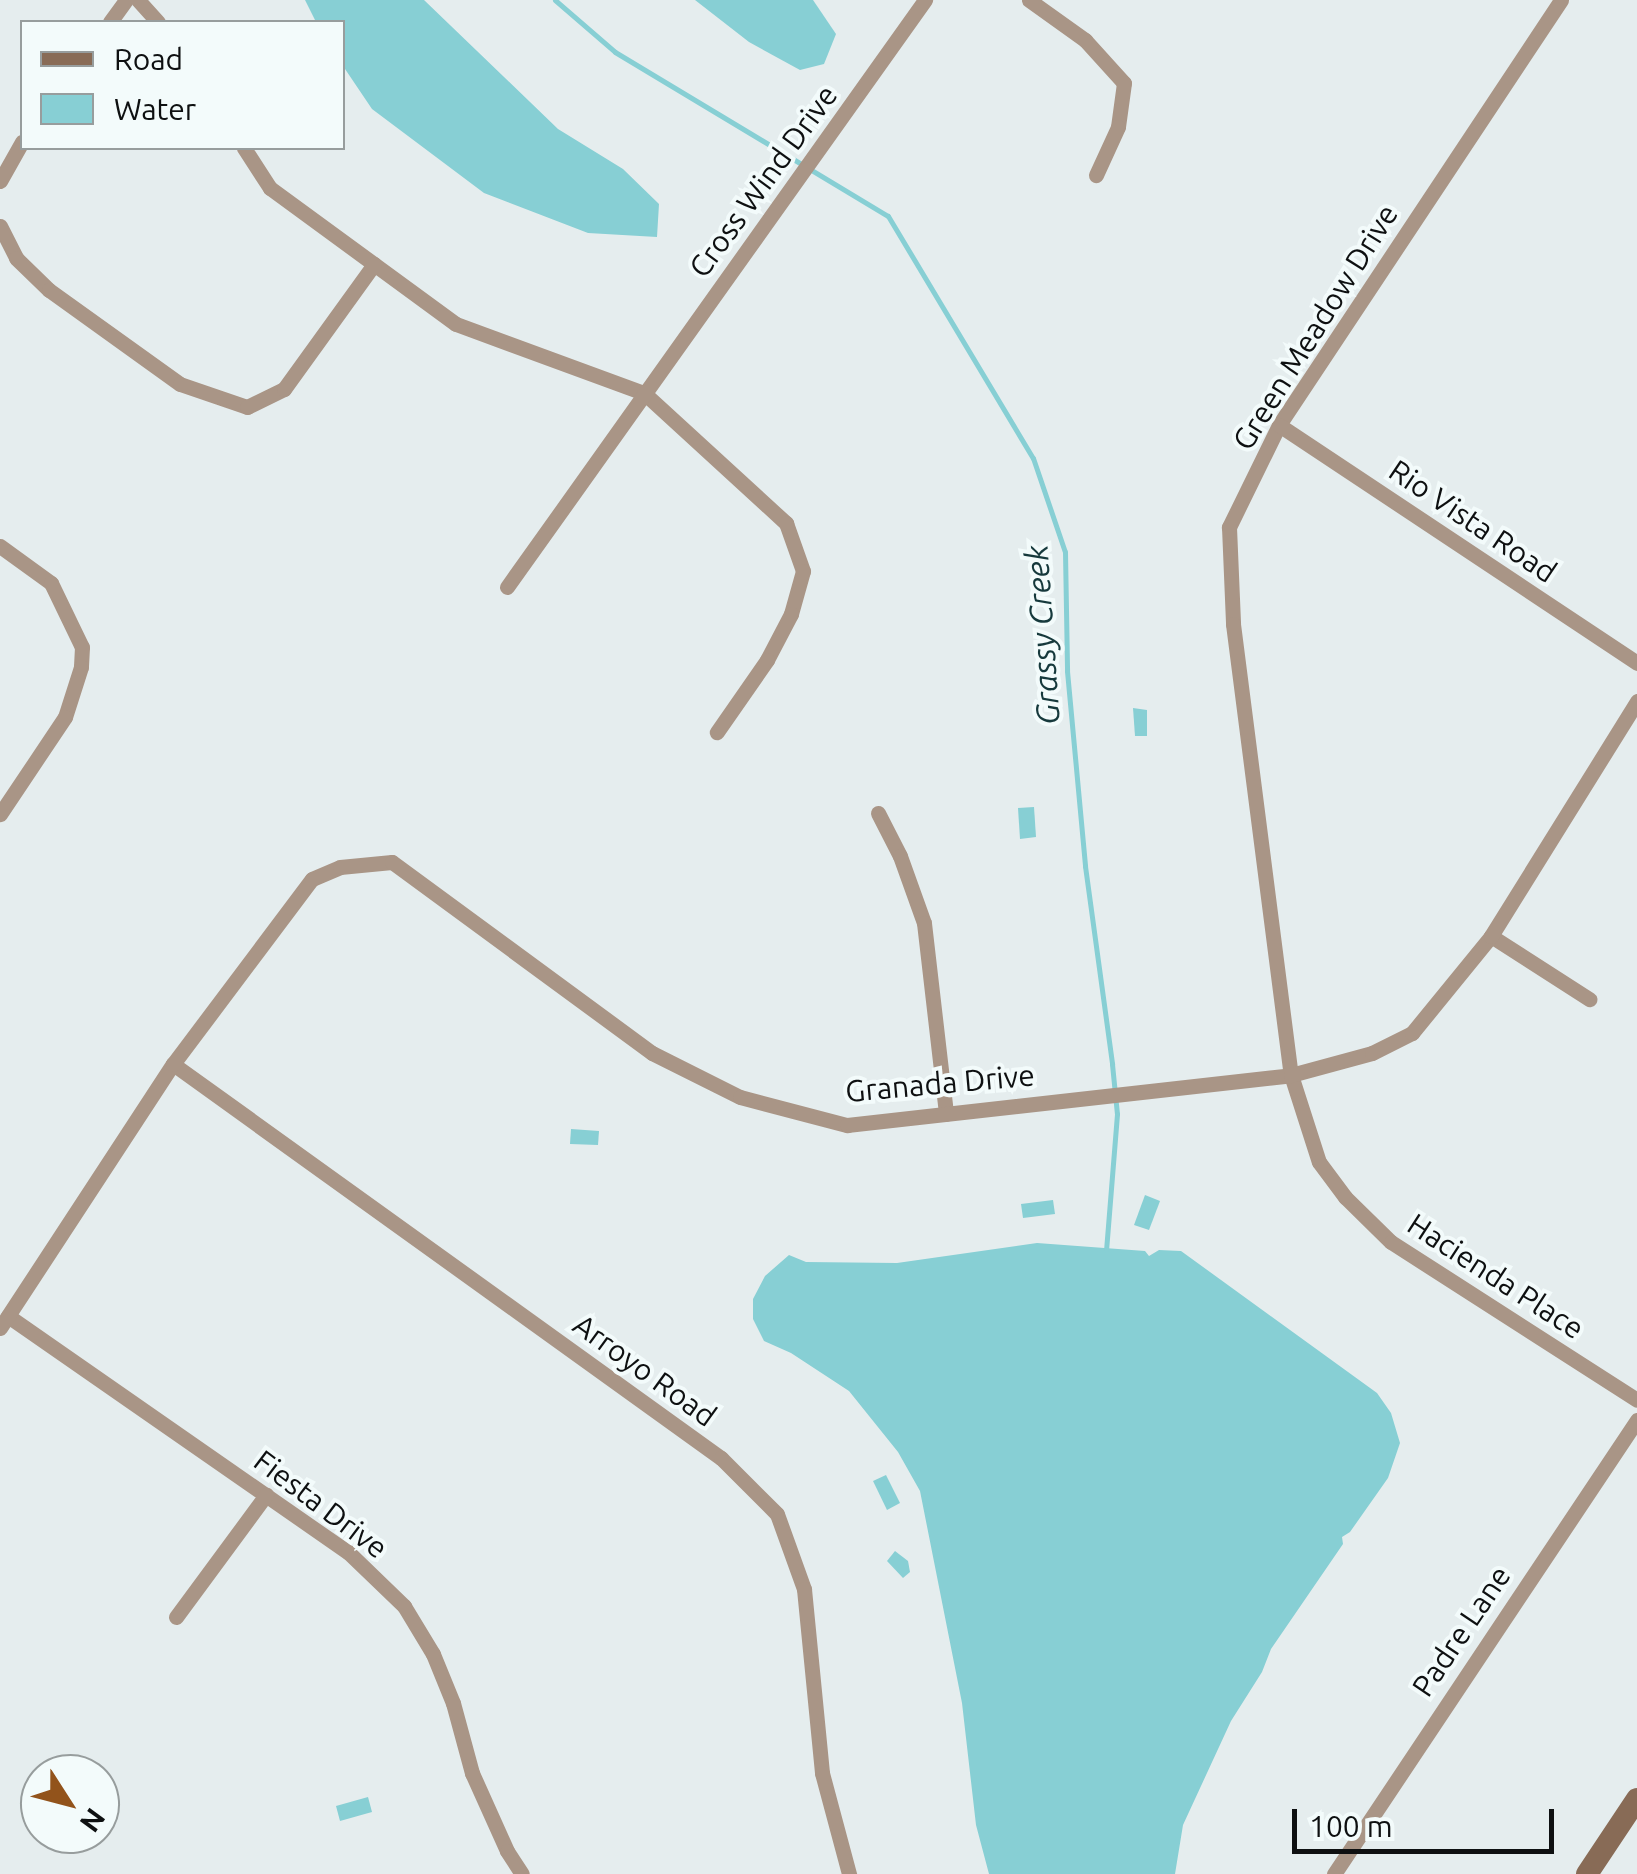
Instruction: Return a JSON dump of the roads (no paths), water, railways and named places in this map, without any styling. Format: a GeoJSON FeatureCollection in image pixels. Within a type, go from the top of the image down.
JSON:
{"type":"FeatureCollection","features":[{"type":"Feature","properties":{"kind":"main road"},"geometry":{"type":"LineString","coordinates":[[1587,1874],[1637,1798]]}},
{"type":"Feature","properties":{"kind":"street"},"geometry":{"type":"LineString","coordinates":[[138,0],[156,20]]}},
{"type":"Feature","properties":{"kind":"street","name":"Cross Wind Drive"},"geometry":{"type":"LineString","coordinates":[[507,587],[925,0]]}},
{"type":"Feature","properties":{"kind":"street"},"geometry":{"type":"LineString","coordinates":[[1029,0],[1086,40],[1124,83],[1118,127],[1096,175]]}},
{"type":"Feature","properties":{"kind":"street","name":"Green Meadow Drive"},"geometry":{"type":"LineString","coordinates":[[1291,1075],[1234,624],[1229,526],[1279,425],[1561,0]]}},
{"type":"Feature","properties":{"kind":"street"},"geometry":{"type":"LineString","coordinates":[[0,181],[20,146]]}},
{"type":"Feature","properties":{"kind":"street"},"geometry":{"type":"LineString","coordinates":[[245,150],[270,188],[456,324],[644,392],[786,523],[803,571],[791,614],[767,660],[717,732]]}},
{"type":"Feature","properties":{"kind":"street"},"geometry":{"type":"LineString","coordinates":[[0,226],[16,258],[49,290],[180,384],[247,407],[284,389],[374,264]]}},
{"type":"Feature","properties":{"kind":"street","name":"Rio Vista Road"},"geometry":{"type":"LineString","coordinates":[[1279,425],[1637,663]]}},
{"type":"Feature","properties":{"kind":"street"},"geometry":{"type":"LineString","coordinates":[[0,546],[51,582],[82,648],[81,668],[65,718],[0,814]]}},
{"type":"Feature","properties":{"kind":"street","name":"Granada Drive"},"geometry":{"type":"LineString","coordinates":[[4,1322],[172,1064],[312,879],[340,868],[392,862],[652,1053],[740,1097],[848,1125],[1291,1075],[1372,1052],[1412,1033],[1491,936],[1637,701]]}},
{"type":"Feature","properties":{"kind":"street"},"geometry":{"type":"LineString","coordinates":[[878,814],[900,856],[924,923],[946,1114]]}},
{"type":"Feature","properties":{"kind":"street"},"geometry":{"type":"LineString","coordinates":[[1491,936],[1589,999]]}},
{"type":"Feature","properties":{"kind":"street","name":"Arroyo Road"},"geometry":{"type":"LineString","coordinates":[[172,1064],[721,1458],[778,1514],[804,1589],[822,1773],[849,1874]]}},
{"type":"Feature","properties":{"kind":"street","name":"Hacienda Place"},"geometry":{"type":"LineString","coordinates":[[1291,1075],[1320,1162],[1345,1197],[1391,1242],[1637,1400]]}},
{"type":"Feature","properties":{"kind":"street","name":"Fiesta Drive"},"geometry":{"type":"LineString","coordinates":[[4,1322],[348,1552],[404,1606],[433,1654],[454,1703],[472,1773],[507,1851],[522,1874]]}},
{"type":"Feature","properties":{"kind":"street","name":"Padre Lane"},"geometry":{"type":"LineString","coordinates":[[1334,1874],[1637,1420]]}},
{"type":"Feature","properties":{"kind":"street"},"geometry":{"type":"LineString","coordinates":[[176,1617],[266,1495]]}},
{"type":"Feature","properties":{"kind":"water"},"geometry":{"type":"Polygon","coordinates":[[[305,0],[424,0],[558,129],[623,169],[659,204],[657,237],[588,233],[484,193],[372,109],[345,69],[345,20],[315,20],[305,0]]]}},
{"type":"Feature","properties":{"kind":"water"},"geometry":{"type":"Polygon","coordinates":[[[695,0],[813,0],[836,34],[824,64],[800,70],[749,42],[695,0]]]}},
{"type":"Feature","properties":{"kind":"water"},"geometry":{"type":"Polygon","coordinates":[[[1133,708],[1147,710],[1147,736],[1135,736],[1133,708]]]}},
{"type":"Feature","properties":{"kind":"water"},"geometry":{"type":"Polygon","coordinates":[[[1034,807],[1036,837],[1020,839],[1018,808],[1034,807]]]}},
{"type":"Feature","properties":{"kind":"water"},"geometry":{"type":"Polygon","coordinates":[[[571,1129],[599,1131],[598,1145],[570,1144],[571,1129]]]}},
{"type":"Feature","properties":{"kind":"water"},"geometry":{"type":"Polygon","coordinates":[[[1145,1195],[1160,1201],[1149,1230],[1134,1225],[1145,1195]]]}},
{"type":"Feature","properties":{"kind":"water"},"geometry":{"type":"Polygon","coordinates":[[[1053,1200],[1055,1214],[1023,1218],[1021,1204],[1053,1200]]]}},
{"type":"Feature","properties":{"kind":"water"},"geometry":{"type":"Polygon","coordinates":[[[1037,1243],[1145,1251],[1149,1256],[1159,1250],[1181,1251],[1377,1393],[1391,1413],[1400,1443],[1388,1478],[1350,1532],[1342,1537],[1343,1544],[1271,1649],[1262,1672],[1231,1721],[1183,1825],[1175,1874],[989,1874],[976,1825],[962,1703],[920,1491],[898,1452],[849,1391],[791,1353],[764,1341],[753,1319],[753,1299],[765,1276],[789,1255],[806,1262],[897,1263],[1037,1243]]]}},
{"type":"Feature","properties":{"kind":"water"},"geometry":{"type":"Polygon","coordinates":[[[886,1475],[900,1503],[887,1510],[873,1481],[886,1475]]]}},
{"type":"Feature","properties":{"kind":"water"},"geometry":{"type":"Polygon","coordinates":[[[895,1551],[908,1561],[910,1572],[903,1578],[887,1561],[895,1551]]]}},
{"type":"Feature","properties":{"kind":"water"},"geometry":{"type":"Polygon","coordinates":[[[368,1797],[372,1812],[340,1821],[336,1806],[368,1797]]]}},
{"type":"Feature","properties":{"kind":"waterway","name":"Grassy Creek"},"geometry":{"type":"LineString","coordinates":[[555,0],[615,52],[888,216],[1033,458],[1065,552],[1067,671],[1085,866],[1117,1114],[1106,1250]]}}]}
